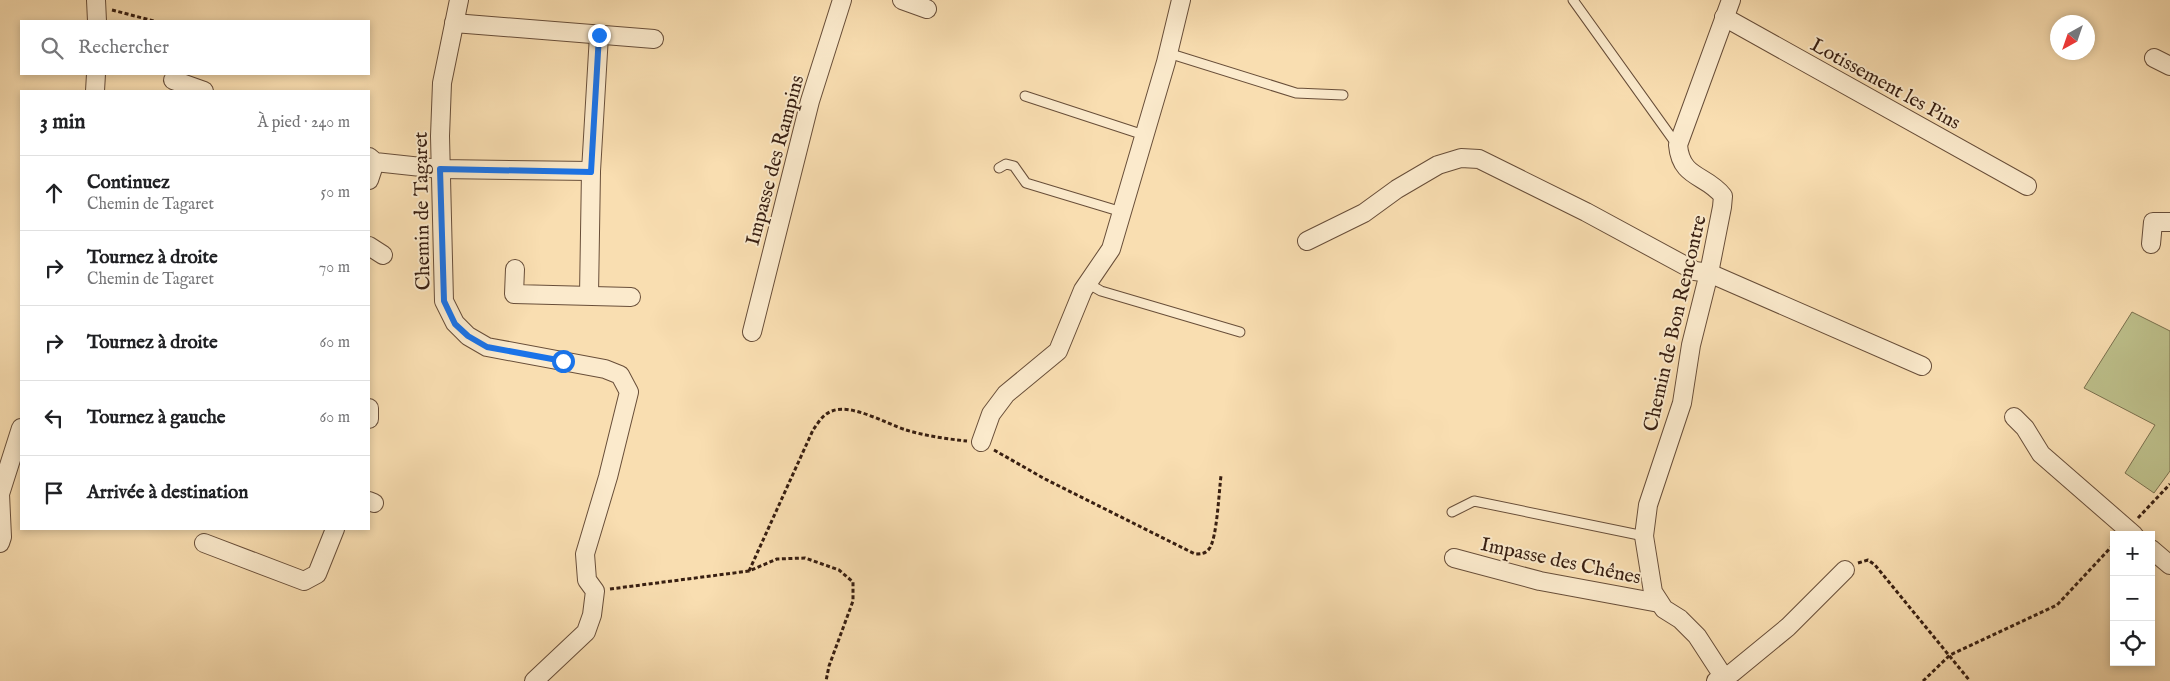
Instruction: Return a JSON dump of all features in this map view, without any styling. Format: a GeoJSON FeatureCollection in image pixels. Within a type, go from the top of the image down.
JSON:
{"type":"FeatureCollection","features":[{"type":"Feature","properties":{"kind":"street","name":"Chemin de Tagaret"},"geometry":{"type":"LineString","coordinates":[[459,0],[442,83],[440,169],[444,301],[455,324],[468,336],[487,347],[605,369],[620,375],[629,392],[608,477],[584,554],[586,580],[595,591]]}},
{"type":"Feature","properties":{"kind":"street","name":"Impasse des Rampins"},"geometry":{"type":"LineString","coordinates":[[752,332],[810,101],[842,0]]}},
{"type":"Feature","properties":{"kind":"street"},"geometry":{"type":"LineString","coordinates":[[902,0],[927,9]]}},
{"type":"Feature","properties":{"kind":"street"},"geometry":{"type":"LineString","coordinates":[[980,442],[991,414],[1006,394],[1058,351],[1087,283],[1111,249],[1168,53],[1181,0]]}},
{"type":"Feature","properties":{"kind":"street"},"geometry":{"type":"LineString","coordinates":[[1678,145],[1731,0]]}},
{"type":"Feature","properties":{"kind":"street","name":"Lotissement les Pins"},"geometry":{"type":"LineString","coordinates":[[1724,17],[2027,186]]}},
{"type":"Feature","properties":{"kind":"street"},"geometry":{"type":"LineString","coordinates":[[454,23],[654,39]]}},
{"type":"Feature","properties":{"kind":"street"},"geometry":{"type":"LineString","coordinates":[[589,295],[591,172],[599,35]]}},
{"type":"Feature","properties":{"kind":"street"},"geometry":{"type":"LineString","coordinates":[[2154,58],[2170,66]]}},
{"type":"Feature","properties":{"kind":"street"},"geometry":{"type":"LineString","coordinates":[[95,90],[96,75]]}},
{"type":"Feature","properties":{"kind":"street"},"geometry":{"type":"LineString","coordinates":[[173,80],[201,90]]}},
{"type":"Feature","properties":{"kind":"street","name":"Chemin de Bon Rencontre"},"geometry":{"type":"LineString","coordinates":[[1678,145],[1678,156],[1683,166],[1717,189],[1723,196],[1709,273],[1691,345],[1682,403],[1648,505],[1644,536],[1653,592],[1659,603],[1697,636],[1720,679]]}},
{"type":"Feature","properties":{"kind":"street"},"geometry":{"type":"LineString","coordinates":[[1307,241],[1364,213],[1397,189],[1438,166],[1462,158],[1479,159],[1586,212],[1695,271],[1709,273],[1922,366]]}},
{"type":"Feature","properties":{"kind":"street"},"geometry":{"type":"LineString","coordinates":[[370,173],[372,160],[440,169],[591,172]]}},
{"type":"Feature","properties":{"kind":"street"},"geometry":{"type":"LineString","coordinates":[[2151,244],[2153,222],[2170,222]]}},
{"type":"Feature","properties":{"kind":"street"},"geometry":{"type":"LineString","coordinates":[[515,269],[514,294],[631,297]]}},
{"type":"Feature","properties":{"kind":"street"},"geometry":{"type":"LineString","coordinates":[[2014,417],[2026,428],[2041,454],[2129,531]]}},
{"type":"Feature","properties":{"kind":"street"},"geometry":{"type":"LineString","coordinates":[[0,543],[2,537],[0,494],[20,431]]}},
{"type":"Feature","properties":{"kind":"street"},"geometry":{"type":"LineString","coordinates":[[204,543],[304,581],[317,574],[335,530]]}},
{"type":"Feature","properties":{"kind":"street"},"geometry":{"type":"LineString","coordinates":[[2155,553],[2170,565]]}},
{"type":"Feature","properties":{"kind":"street","name":"Impasse des Chênes"},"geometry":{"type":"LineString","coordinates":[[1454,558],[1540,581],[1659,603]]}},
{"type":"Feature","properties":{"kind":"street"},"geometry":{"type":"LineString","coordinates":[[1720,679],[1732,673],[1788,627],[1844,570]]}},
{"type":"Feature","properties":{"kind":"street"},"geometry":{"type":"LineString","coordinates":[[534,681],[586,632],[592,615],[595,591]]}},
{"type":"Feature","properties":{"kind":"lane"},"geometry":{"type":"LineString","coordinates":[[1573,0],[1678,145]]}},
{"type":"Feature","properties":{"kind":"lane"},"geometry":{"type":"LineString","coordinates":[[1168,53],[1296,93],[1343,94]]}},
{"type":"Feature","properties":{"kind":"lane"},"geometry":{"type":"LineString","coordinates":[[1025,96],[1144,135]]}},
{"type":"Feature","properties":{"kind":"lane"},"geometry":{"type":"LineString","coordinates":[[999,168],[1006,164],[1014,166],[1026,183],[1122,212]]}},
{"type":"Feature","properties":{"kind":"lane"},"geometry":{"type":"LineString","coordinates":[[1087,283],[1102,291],[1240,332]]}},
{"type":"Feature","properties":{"kind":"lane"},"geometry":{"type":"LineString","coordinates":[[1452,512],[1474,501],[1644,536]]}},
{"type":"Feature","properties":{"kind":"path"},"geometry":{"type":"LineString","coordinates":[[96,10],[149,20]]}},
{"type":"Feature","properties":{"kind":"path"},"geometry":{"type":"LineString","coordinates":[[749,571],[813,430],[821,419],[832,410],[851,410],[905,430],[942,438],[980,442],[1045,479],[1195,554],[1202,554],[1210,548],[1214,535],[1220,476]]}},
{"type":"Feature","properties":{"kind":"path"},"geometry":{"type":"LineString","coordinates":[[2131,531],[2170,484]]}},
{"type":"Feature","properties":{"kind":"path"},"geometry":{"type":"LineString","coordinates":[[1923,681],[1950,655],[2057,605],[2110,548]]}},
{"type":"Feature","properties":{"kind":"path"},"geometry":{"type":"LineString","coordinates":[[595,591],[749,571],[778,559],[805,558],[839,570],[853,582],[853,601],[826,681]]}},
{"type":"Feature","properties":{"kind":"path"},"geometry":{"type":"LineString","coordinates":[[1844,570],[1868,560],[1875,565],[1970,681]]}},
{"type":"Feature","properties":{"kind":"green space"},"geometry":{"type":"Polygon","coordinates":[[[2132,312],[2170,331],[2170,471],[2154,493],[2125,473],[2155,425],[2084,388],[2132,312]]]}},
{"type":"Feature","properties":{"kind":"route"},"geometry":{"type":"LineString","coordinates":[[563,361],[487,347],[468,336],[455,324],[444,301],[440,169],[591,172],[599,35]]}}]}
